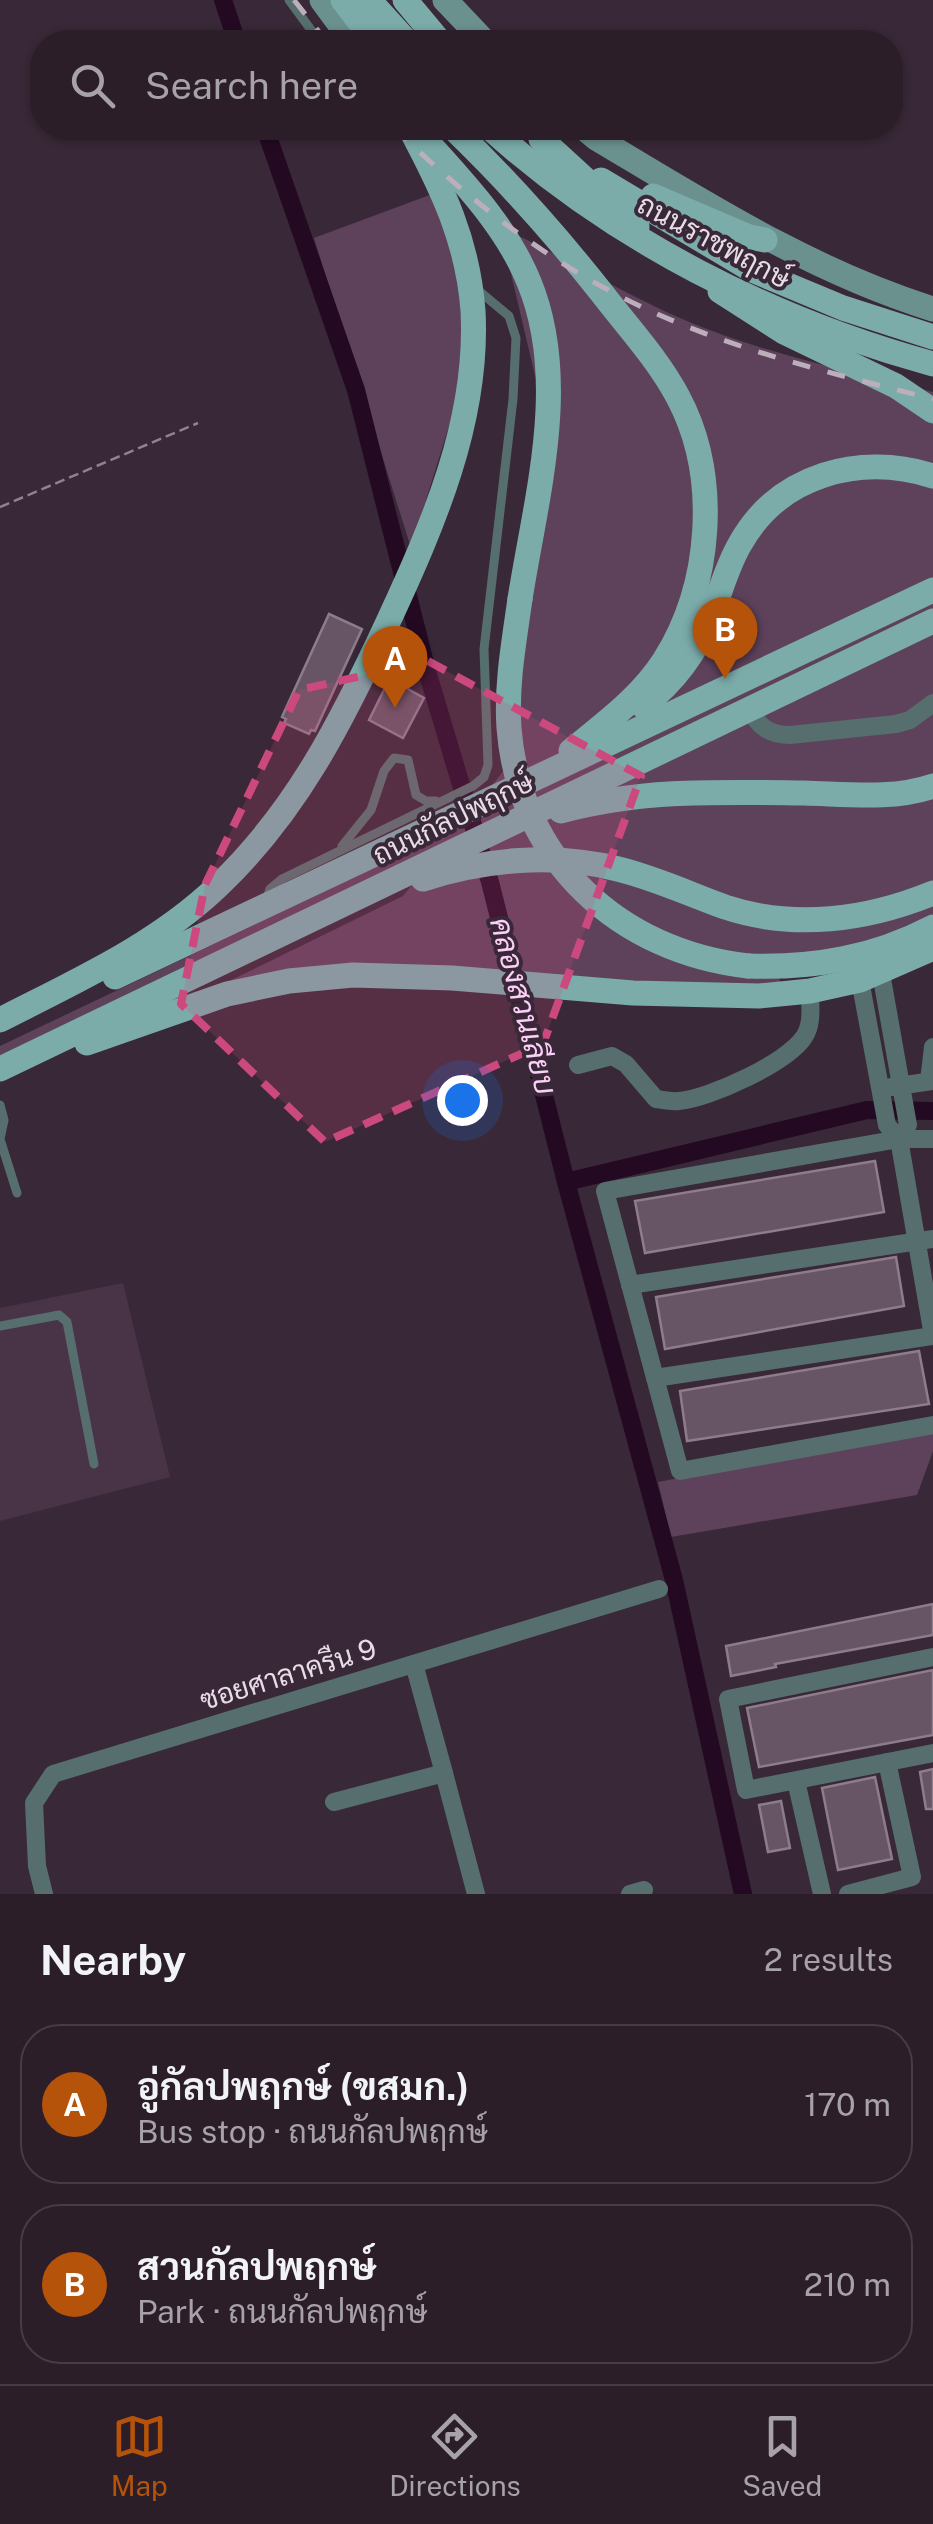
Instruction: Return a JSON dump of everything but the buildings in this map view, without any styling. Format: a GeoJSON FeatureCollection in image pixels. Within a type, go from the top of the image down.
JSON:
{"type":"FeatureCollection","features":[{"type":"Feature","properties":{"kind":"main road"},"geometry":{"type":"LineString","coordinates":[[322,0],[343,30]]}},
{"type":"Feature","properties":{"kind":"main road"},"geometry":{"type":"LineString","coordinates":[[343,0],[366,30]]}},
{"type":"Feature","properties":{"kind":"main road"},"geometry":{"type":"LineString","coordinates":[[370,0],[396,30]]}},
{"type":"Feature","properties":{"kind":"main road"},"geometry":{"type":"LineString","coordinates":[[405,0],[430,30]]}},
{"type":"Feature","properties":{"kind":"main road"},"geometry":{"type":"LineString","coordinates":[[445,0],[474,30]]}},
{"type":"Feature","properties":{"kind":"main road"},"geometry":{"type":"LineString","coordinates":[[0,1020],[138,947],[188,912],[245,860],[292,804],[330,743],[411,570],[444,488],[463,420],[472,362],[472,310],[463,250],[446,194],[418,140]]}},
{"type":"Feature","properties":{"kind":"main road"},"geometry":{"type":"LineString","coordinates":[[423,140],[492,219],[524,271],[541,318],[548,365],[547,414],[510,684],[511,747],[526,807],[548,848],[585,892],[626,924],[670,948],[720,962],[797,966],[841,961],[879,950],[933,926]]}},
{"type":"Feature","properties":{"kind":"main road"},"geometry":{"type":"LineString","coordinates":[[466,140],[540,216],[664,374],[689,420],[702,472],[702,554],[695,587],[674,641],[636,696],[540,776]]}},
{"type":"Feature","properties":{"kind":"main road","name":"ถนนราชพฤกษ์"},"geometry":{"type":"LineString","coordinates":[[505,140],[571,193],[669,255],[823,328],[933,364]]}},
{"type":"Feature","properties":{"kind":"main road"},"geometry":{"type":"LineString","coordinates":[[543,140],[623,215],[726,296],[784,332],[896,386],[933,411]]}},
{"type":"Feature","properties":{"kind":"main road","name":"ถนนราชพฤกษ์"},"geometry":{"type":"LineString","coordinates":[[545,140],[614,188],[752,270],[843,308],[933,336]]}},
{"type":"Feature","properties":{"kind":"main road","name":"ถนนราชพฤกษ์"},"geometry":{"type":"LineString","coordinates":[[599,140],[766,240],[874,290],[933,309]]}},
{"type":"Feature","properties":{"kind":"main road"},"geometry":{"type":"LineString","coordinates":[[614,188],[643,192],[750,238],[766,240]]}},
{"type":"Feature","properties":{"kind":"main road"},"geometry":{"type":"LineString","coordinates":[[540,776],[638,710],[672,680],[706,628],[731,561],[750,528],[774,502],[805,482],[847,468],[902,468],[933,476]]}},
{"type":"Feature","properties":{"kind":"main road","name":"ถนนกัลปพฤกษ์"},"geometry":{"type":"LineString","coordinates":[[0,1031],[264,908],[453,803],[540,776],[933,590]]}},
{"type":"Feature","properties":{"kind":"main road","name":"ถนนกัลปพฤกษ์"},"geometry":{"type":"LineString","coordinates":[[468,856],[498,829],[933,620]]}},
{"type":"Feature","properties":{"kind":"main road"},"geometry":{"type":"LineString","coordinates":[[498,829],[638,794],[895,794],[933,786]]}},
{"type":"Feature","properties":{"kind":"main road"},"geometry":{"type":"LineString","coordinates":[[0,1070],[334,909],[430,876],[468,856],[500,862],[539,859],[602,866],[666,883],[726,907],[796,920],[870,914],[933,893]]}},
{"type":"Feature","properties":{"kind":"main road"},"geometry":{"type":"LineString","coordinates":[[0,1070],[259,986],[353,975],[734,997],[810,991],[871,976],[933,948]]}},
{"type":"Feature","properties":{"kind":"street"},"geometry":{"type":"LineString","coordinates":[[748,708],[773,735],[790,735],[896,724],[910,720],[933,704]]}},
{"type":"Feature","properties":{"kind":"street"},"geometry":{"type":"LineString","coordinates":[[871,976],[903,1092],[898,1130]]}},
{"type":"Feature","properties":{"kind":"street"},"geometry":{"type":"LineString","coordinates":[[655,1378],[933,1336],[924,1239],[898,1130],[881,1094],[871,976]]}},
{"type":"Feature","properties":{"kind":"street"},"geometry":{"type":"LineString","coordinates":[[578,1064],[612,1056],[626,1064],[656,1099],[678,1102],[738,1083],[794,1048],[806,1034],[810,991]]}},
{"type":"Feature","properties":{"kind":"street"},"geometry":{"type":"LineString","coordinates":[[881,1094],[903,1092],[931,1081],[933,1047]]}},
{"type":"Feature","properties":{"kind":"street"},"geometry":{"type":"LineString","coordinates":[[933,1139],[898,1130],[604,1191],[680,1471],[933,1424]]}},
{"type":"Feature","properties":{"kind":"street"},"geometry":{"type":"LineString","coordinates":[[630,1285],[924,1239]]}},
{"type":"Feature","properties":{"kind":"street","name":"ซอยศาลาครืน 9"},"geometry":{"type":"LineString","coordinates":[[44,1894],[37,1866],[34,1803],[53,1774],[659,1589]]}},
{"type":"Feature","properties":{"kind":"street"},"geometry":{"type":"LineString","coordinates":[[933,1657],[728,1699],[746,1790],[933,1753]]}},
{"type":"Feature","properties":{"kind":"street"},"geometry":{"type":"LineString","coordinates":[[414,1664],[476,1894]]}},
{"type":"Feature","properties":{"kind":"street"},"geometry":{"type":"LineString","coordinates":[[848,1894],[912,1877],[887,1762]]}},
{"type":"Feature","properties":{"kind":"street"},"geometry":{"type":"LineString","coordinates":[[334,1802],[444,1772]]}},
{"type":"Feature","properties":{"kind":"street"},"geometry":{"type":"LineString","coordinates":[[796,1780],[822,1894]]}},
{"type":"Feature","properties":{"kind":"lane"},"geometry":{"type":"LineString","coordinates":[[289,0],[311,30]]}},
{"type":"Feature","properties":{"kind":"lane"},"geometry":{"type":"LineString","coordinates":[[468,277],[509,316],[516,338],[484,649],[488,765],[478,795]]}},
{"type":"Feature","properties":{"kind":"lane"},"geometry":{"type":"LineString","coordinates":[[336,852],[371,810],[384,771],[394,758],[408,760],[413,789],[421,799],[453,803]]}},
{"type":"Feature","properties":{"kind":"lane"},"geometry":{"type":"LineString","coordinates":[[264,908],[278,881],[453,803]]}},
{"type":"Feature","properties":{"kind":"lane"},"geometry":{"type":"LineString","coordinates":[[0,1105],[4,1120],[0,1140],[17,1193]]}},
{"type":"Feature","properties":{"kind":"lane"},"geometry":{"type":"LineString","coordinates":[[0,1326],[49,1315],[58,1315],[67,1322],[94,1464]]}},
{"type":"Feature","properties":{"kind":"path"},"geometry":{"type":"LineString","coordinates":[[0,508],[198,423]]}},
{"type":"Feature","properties":{"kind":"highlighted area"},"geometry":{"type":"Polygon","coordinates":[[[428,661],[641,776],[543,1044],[325,1142],[181,1004],[205,885],[299,690],[428,661]]]}},
{"type":"Feature","properties":{"kind":"shaded area"},"geometry":{"type":"Polygon","coordinates":[[[435,193],[457,261],[465,375],[411,548],[314,238],[435,193]]]}},
{"type":"Feature","properties":{"kind":"shaded area"},"geometry":{"type":"Polygon","coordinates":[[[500,227],[656,307],[723,335],[792,357],[933,392],[933,914],[842,955],[775,967],[785,994],[451,982],[215,988],[403,896],[439,851],[0,1059],[0,1046],[458,828],[513,759],[544,414],[500,227]]]}},
{"type":"Feature","properties":{"kind":"shaded area"},"geometry":{"type":"Polygon","coordinates":[[[123,1283],[170,1477],[0,1521],[0,1308],[123,1283]]]}},
{"type":"Feature","properties":{"kind":"shaded area"},"geometry":{"type":"Polygon","coordinates":[[[933,1430],[933,1451],[917,1495],[671,1537],[658,1482],[933,1430]]]}},
{"type":"Feature","properties":{"kind":"waterway","name":"คลองสวนเลียบ"},"geometry":{"type":"LineString","coordinates":[[223,0],[233,30]]}},
{"type":"Feature","properties":{"kind":"waterway","name":"คลองสวนเลียบ"},"geometry":{"type":"LineString","coordinates":[[269,140],[356,390],[427,671],[490,882],[674,1580],[743,1894]]}},
{"type":"Feature","properties":{"kind":"waterway"},"geometry":{"type":"LineString","coordinates":[[566,1182],[867,1110],[933,1111]]}},
{"type":"Feature","properties":{"kind":"railway"},"geometry":{"type":"LineString","coordinates":[[294,0],[318,30]]}},
{"type":"Feature","properties":{"kind":"railway"},"geometry":{"type":"LineString","coordinates":[[407,140],[485,208],[549,255],[655,313],[757,351],[933,399]]}},
{"type":"Feature","properties":{"kind":"place","name":"สวนกัลปพฤกษ์"},"geometry":{"type":"Point","coordinates":[725,679]}},
{"type":"Feature","properties":{"kind":"place","name":"อู่กัลปพฤกษ์ (ขสมก.)"},"geometry":{"type":"Point","coordinates":[395,708]}}]}
